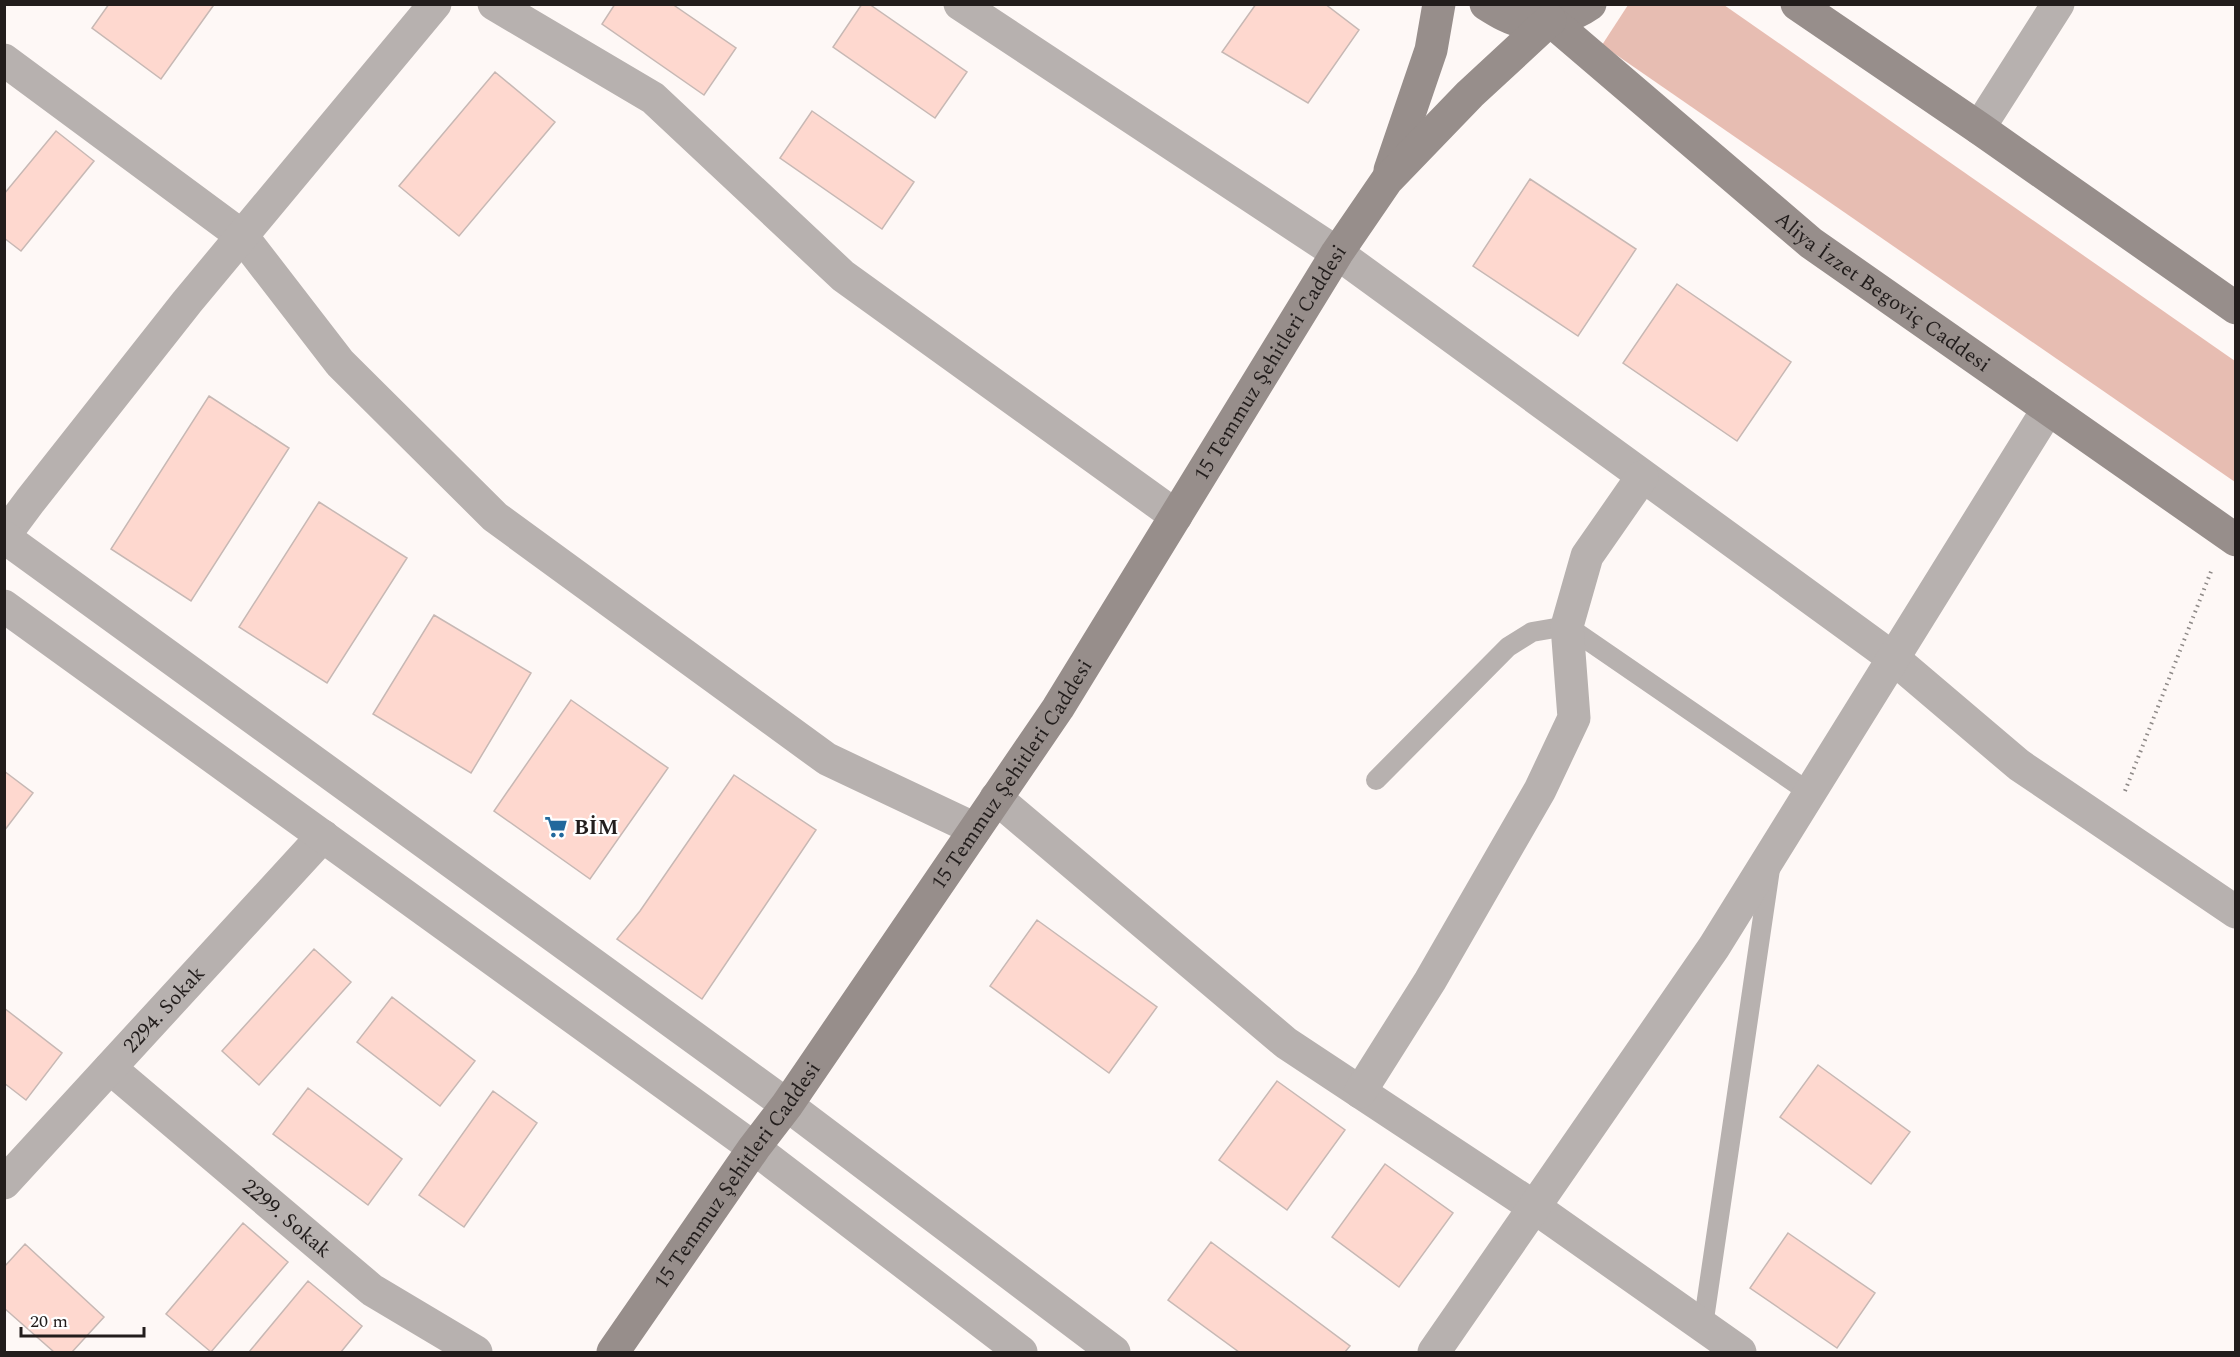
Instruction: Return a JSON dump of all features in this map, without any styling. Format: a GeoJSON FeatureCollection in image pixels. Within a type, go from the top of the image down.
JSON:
{"type":"FeatureCollection","features":[{"type":"Feature","properties":{"kind":"main road"},"geometry":{"type":"LineString","coordinates":[[1387,180],[1431,50],[1439,4]]}},
{"type":"Feature","properties":{"kind":"main road"},"geometry":{"type":"LineString","coordinates":[[1486,4],[1525,22],[1550,20],[1578,12],[1590,4]]}},
{"type":"Feature","properties":{"kind":"main road"},"geometry":{"type":"LineString","coordinates":[[1797,4],[1979,128],[2235,308]]}},
{"type":"Feature","properties":{"kind":"main road"},"geometry":{"type":"LineString","coordinates":[[1387,180],[1470,94],[1550,20]]}},
{"type":"Feature","properties":{"kind":"main road","name":"Aliya İzzet Begoviç Caddesi"},"geometry":{"type":"LineString","coordinates":[[1550,20],[1811,243],[2231,537]]}},
{"type":"Feature","properties":{"kind":"main road","name":"15 Temmuz Şehitleri Caddesi"},"geometry":{"type":"LineString","coordinates":[[613,1353],[754,1148],[787,1105],[1058,708],[1337,253],[1387,180]]}},
{"type":"Feature","properties":{"kind":"street"},"geometry":{"type":"LineString","coordinates":[[435,4],[151,347],[4,537],[787,1105],[1114,1353]]}},
{"type":"Feature","properties":{"kind":"street"},"geometry":{"type":"LineString","coordinates":[[494,4],[653,98],[843,276],[1176,516]]}},
{"type":"Feature","properties":{"kind":"street"},"geometry":{"type":"LineString","coordinates":[[960,4],[1337,253],[1893,658],[2019,765],[2235,912]]}},
{"type":"Feature","properties":{"kind":"street"},"geometry":{"type":"LineString","coordinates":[[1979,128],[2058,4]]}},
{"type":"Feature","properties":{"kind":"street"},"geometry":{"type":"LineString","coordinates":[[4,60],[242,236],[340,363],[495,517],[827,759],[975,829]]}},
{"type":"Feature","properties":{"kind":"street"},"geometry":{"type":"LineString","coordinates":[[1434,1353],[1714,947],[2048,409]]}},
{"type":"Feature","properties":{"kind":"street"},"geometry":{"type":"LineString","coordinates":[[1360,1092],[1436,971],[1540,790],[1574,718],[1567,626],[1587,556],[1642,477]]}},
{"type":"Feature","properties":{"kind":"street"},"geometry":{"type":"LineString","coordinates":[[4,606],[754,1148],[1021,1353]]}},
{"type":"Feature","properties":{"kind":"street"},"geometry":{"type":"LineString","coordinates":[[996,798],[1286,1043],[1534,1207],[1740,1353]]}},
{"type":"Feature","properties":{"kind":"street","name":"2294. Sokak"},"geometry":{"type":"LineString","coordinates":[[4,1183],[323,836]]}},
{"type":"Feature","properties":{"kind":"street","name":"2299. Sokak"},"geometry":{"type":"LineString","coordinates":[[110,1068],[372,1290],[476,1353]]}},
{"type":"Feature","properties":{"kind":"lane"},"geometry":{"type":"LineString","coordinates":[[1376,780],[1508,647],[1532,632],[1567,626],[1810,793]]}},
{"type":"Feature","properties":{"kind":"lane"},"geometry":{"type":"LineString","coordinates":[[1703,1326],[1773,852]]}},
{"type":"Feature","properties":{"kind":"path"},"geometry":{"type":"LineString","coordinates":[[2111,828],[2231,537]]}},
{"type":"Feature","properties":{"kind":"shaded area"},"geometry":{"type":"Polygon","coordinates":[[[1628,5],[1724,5],[2235,361],[2235,482],[1602,45],[1628,5]]]}},
{"type":"Feature","properties":{"kind":"building"},"geometry":{"type":"Polygon","coordinates":[[[109,4],[211,4],[213,6],[161,79],[92,28],[109,4]]]}},
{"type":"Feature","properties":{"kind":"building"},"geometry":{"type":"Polygon","coordinates":[[[615,4],[672,4],[736,48],[704,95],[602,24],[615,4]]]}},
{"type":"Feature","properties":{"kind":"building"},"geometry":{"type":"Polygon","coordinates":[[[862,4],[869,4],[967,72],[935,118],[833,47],[862,4]]]}},
{"type":"Feature","properties":{"kind":"building"},"geometry":{"type":"Polygon","coordinates":[[[1256,4],[1325,4],[1359,30],[1308,103],[1222,52],[1256,4]]]}},
{"type":"Feature","properties":{"kind":"building"},"geometry":{"type":"Polygon","coordinates":[[[495,72],[555,122],[459,236],[399,186],[495,72]]]}},
{"type":"Feature","properties":{"kind":"building"},"geometry":{"type":"Polygon","coordinates":[[[812,111],[914,182],[882,229],[780,158],[812,111]]]}},
{"type":"Feature","properties":{"kind":"building"},"geometry":{"type":"Polygon","coordinates":[[[56,131],[94,161],[21,251],[4,238],[4,194],[56,131]]]}},
{"type":"Feature","properties":{"kind":"building"},"geometry":{"type":"Polygon","coordinates":[[[1530,179],[1636,249],[1578,336],[1473,266],[1530,179]]]}},
{"type":"Feature","properties":{"kind":"building"},"geometry":{"type":"Polygon","coordinates":[[[1677,284],[1791,362],[1737,441],[1623,363],[1677,284]]]}},
{"type":"Feature","properties":{"kind":"building"},"geometry":{"type":"Polygon","coordinates":[[[209,396],[289,448],[191,601],[111,549],[209,396]]]}},
{"type":"Feature","properties":{"kind":"building"},"geometry":{"type":"Polygon","coordinates":[[[319,502],[407,558],[327,683],[239,627],[319,502]]]}},
{"type":"Feature","properties":{"kind":"building"},"geometry":{"type":"Polygon","coordinates":[[[434,615],[531,673],[471,773],[373,714],[434,615]]]}},
{"type":"Feature","properties":{"kind":"building"},"geometry":{"type":"Polygon","coordinates":[[[571,700],[668,768],[590,879],[494,811],[571,700]]]}},
{"type":"Feature","properties":{"kind":"building"},"geometry":{"type":"Polygon","coordinates":[[[4,771],[33,793],[4,831],[4,771]]]}},
{"type":"Feature","properties":{"kind":"building"},"geometry":{"type":"Polygon","coordinates":[[[734,775],[816,830],[702,999],[617,939],[640,911],[734,775]]]}},
{"type":"Feature","properties":{"kind":"building"},"geometry":{"type":"Polygon","coordinates":[[[1037,920],[1157,1007],[1109,1073],[990,986],[1037,920]]]}},
{"type":"Feature","properties":{"kind":"building"},"geometry":{"type":"Polygon","coordinates":[[[314,949],[351,982],[259,1085],[222,1051],[314,949]]]}},
{"type":"Feature","properties":{"kind":"building"},"geometry":{"type":"Polygon","coordinates":[[[392,997],[475,1061],[440,1106],[357,1042],[392,997]]]}},
{"type":"Feature","properties":{"kind":"building"},"geometry":{"type":"Polygon","coordinates":[[[4,1008],[62,1053],[26,1100],[4,1083],[4,1008]]]}},
{"type":"Feature","properties":{"kind":"building"},"geometry":{"type":"Polygon","coordinates":[[[1818,1065],[1910,1132],[1871,1184],[1780,1117],[1818,1065]]]}},
{"type":"Feature","properties":{"kind":"building"},"geometry":{"type":"Polygon","coordinates":[[[1277,1081],[1345,1130],[1287,1210],[1219,1160],[1277,1081]]]}},
{"type":"Feature","properties":{"kind":"building"},"geometry":{"type":"Polygon","coordinates":[[[308,1088],[402,1159],[368,1205],[273,1134],[308,1088]]]}},
{"type":"Feature","properties":{"kind":"building"},"geometry":{"type":"Polygon","coordinates":[[[493,1091],[537,1123],[464,1227],[419,1195],[493,1091]]]}},
{"type":"Feature","properties":{"kind":"building"},"geometry":{"type":"Polygon","coordinates":[[[1385,1164],[1453,1213],[1399,1287],[1332,1237],[1385,1164]]]}},
{"type":"Feature","properties":{"kind":"building"},"geometry":{"type":"Polygon","coordinates":[[[243,1223],[288,1262],[211,1352],[166,1314],[243,1223]]]}},
{"type":"Feature","properties":{"kind":"building"},"geometry":{"type":"Polygon","coordinates":[[[1788,1233],[1875,1293],[1837,1348],[1750,1288],[1788,1233]]]}},
{"type":"Feature","properties":{"kind":"building"},"geometry":{"type":"Polygon","coordinates":[[[1211,1242],[1350,1346],[1345,1352],[1239,1352],[1168,1300],[1211,1242]]]}},
{"type":"Feature","properties":{"kind":"building"},"geometry":{"type":"Polygon","coordinates":[[[25,1244],[104,1317],[72,1352],[54,1352],[4,1308],[4,1267],[25,1244]]]}},
{"type":"Feature","properties":{"kind":"building"},"geometry":{"type":"Polygon","coordinates":[[[308,1281],[362,1326],[341,1352],[249,1352],[308,1281]]]}},
{"type":"Feature","properties":{"kind":"place","name":"BİM"},"geometry":{"type":"Point","coordinates":[556,827]}}]}
